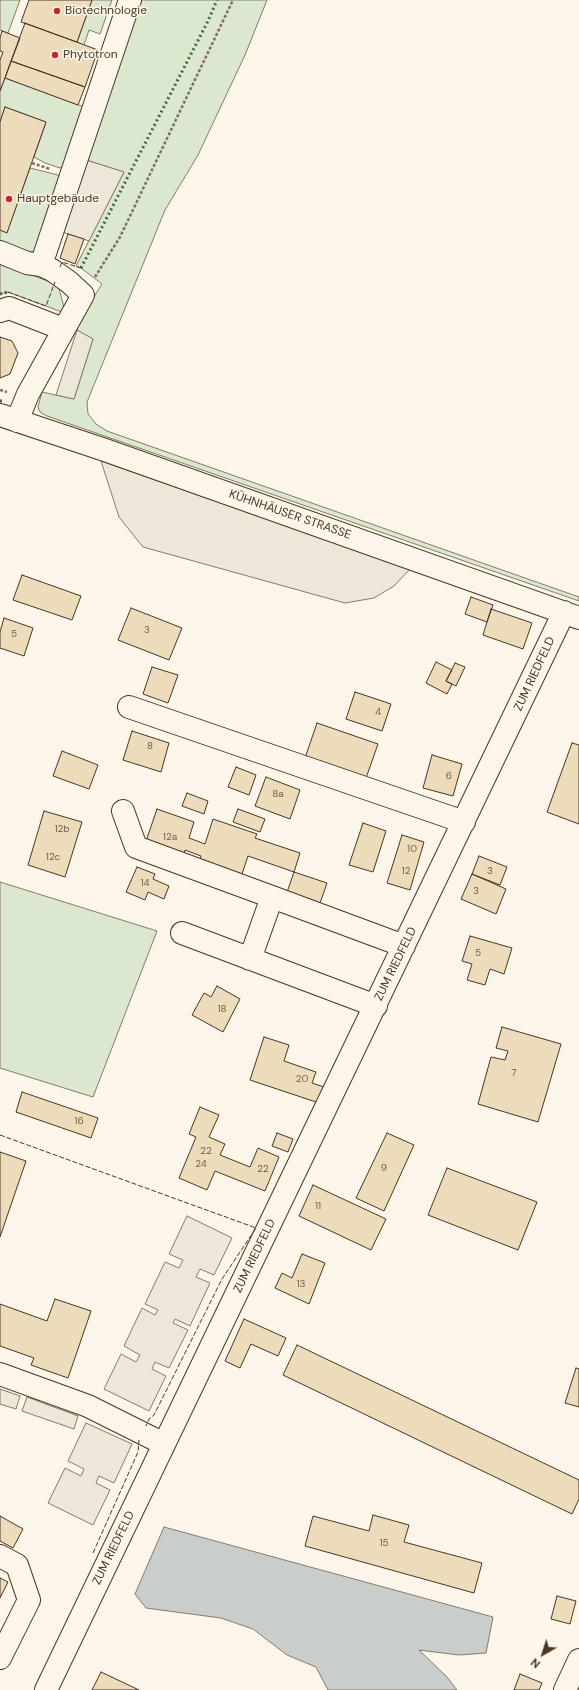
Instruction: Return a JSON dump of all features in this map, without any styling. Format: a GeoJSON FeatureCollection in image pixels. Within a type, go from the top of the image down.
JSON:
{"type":"FeatureCollection","features":[{"type":"Feature","properties":{"kind":"street"},"geometry":{"type":"LineString","coordinates":[[41,265],[130,0]]}},
{"type":"Feature","properties":{"kind":"street"},"geometry":{"type":"LineString","coordinates":[[0,252],[27,262],[41,265],[58,274],[83,295],[28,394],[5,419]]}},
{"type":"Feature","properties":{"kind":"street"},"geometry":{"type":"LineString","coordinates":[[0,311],[9,308],[63,329]]}},
{"type":"Feature","properties":{"kind":"street","name":"KÜHNHÄUSER STRASSE"},"geometry":{"type":"LineString","coordinates":[[5,419],[105,450],[571,615]]}},
{"type":"Feature","properties":{"kind":"street","name":"ZUM RIEDFELD"},"geometry":{"type":"LineString","coordinates":[[46,1690],[464,822],[571,615]]}},
{"type":"Feature","properties":{"kind":"street"},"geometry":{"type":"LineString","coordinates":[[129,707],[464,822]]}},
{"type":"Feature","properties":{"kind":"street"},"geometry":{"type":"LineString","coordinates":[[123,811],[136,847],[404,946]]}},
{"type":"Feature","properties":{"kind":"street"},"geometry":{"type":"LineString","coordinates":[[250,958],[272,897]]}},
{"type":"Feature","properties":{"kind":"street"},"geometry":{"type":"LineString","coordinates":[[182,933],[376,1006]]}},
{"type":"Feature","properties":{"kind":"street"},"geometry":{"type":"LineString","coordinates":[[0,1374],[88,1406],[164,1444]]}},
{"type":"Feature","properties":{"kind":"street"},"geometry":{"type":"LineString","coordinates":[[0,1556],[17,1565],[29,1600],[0,1658]]}},
{"type":"Feature","properties":{"kind":"street"},"geometry":{"type":"LineString","coordinates":[[566,1690],[579,1660]]}},
{"type":"Feature","properties":{"kind":"path"},"geometry":{"type":"LineString","coordinates":[[83,295],[120,237],[233,0]]}},
{"type":"Feature","properties":{"kind":"path"},"geometry":{"type":"LineString","coordinates":[[32,163],[44,167]]}},
{"type":"Feature","properties":{"kind":"green space"},"geometry":{"type":"Polygon","coordinates":[[[0,0],[20,0],[8,33],[0,30],[0,0]]]}},
{"type":"Feature","properties":{"kind":"green space"},"geometry":{"type":"Polygon","coordinates":[[[92,0],[112,0],[100,34],[89,30],[84,45],[77,42],[92,0]]]}},
{"type":"Feature","properties":{"kind":"green space"},"geometry":{"type":"Polygon","coordinates":[[[140,0],[267,0],[245,55],[198,155],[165,210],[87,402],[88,414],[96,424],[107,431],[579,597],[579,601],[47,416],[40,412],[38,407],[42,392],[74,399],[93,339],[74,329],[102,284],[81,268],[76,266],[124,172],[86,160],[140,0]]]}},
{"type":"Feature","properties":{"kind":"green space"},"geometry":{"type":"Polygon","coordinates":[[[5,78],[84,107],[64,166],[60,168],[45,163],[34,157],[46,122],[5,107],[0,122],[0,91],[5,78]]]}},
{"type":"Feature","properties":{"kind":"green space"},"geometry":{"type":"Polygon","coordinates":[[[30,168],[58,175],[60,179],[35,251],[28,253],[0,244],[0,230],[7,232],[30,168]]]}},
{"type":"Feature","properties":{"kind":"green space"},"geometry":{"type":"Polygon","coordinates":[[[0,263],[58,285],[64,307],[62,312],[8,292],[0,294],[0,263]]]}},
{"type":"Feature","properties":{"kind":"green space"},"geometry":{"type":"Polygon","coordinates":[[[0,882],[157,931],[93,1097],[0,1068],[0,882]]]}},
{"type":"Feature","properties":{"kind":"shaded area"},"geometry":{"type":"Polygon","coordinates":[[[86,160],[124,172],[89,241],[62,232],[86,160]]]}},
{"type":"Feature","properties":{"kind":"shaded area"},"geometry":{"type":"Polygon","coordinates":[[[77,330],[93,339],[74,399],[56,395],[77,330]]]}},
{"type":"Feature","properties":{"kind":"shaded area"},"geometry":{"type":"Polygon","coordinates":[[[101,461],[410,569],[394,586],[374,598],[345,603],[143,547],[119,517],[101,461]]]}},
{"type":"Feature","properties":{"kind":"shaded area"},"geometry":{"type":"Polygon","coordinates":[[[187,1216],[232,1238],[214,1275],[200,1269],[196,1277],[210,1283],[190,1326],[175,1319],[173,1323],[188,1330],[169,1368],[155,1362],[152,1369],[166,1376],[149,1411],[104,1389],[121,1354],[136,1362],[140,1355],[124,1346],[142,1308],[155,1315],[158,1310],[145,1304],[165,1262],[179,1268],[183,1260],[169,1254],[187,1216]]]}},
{"type":"Feature","properties":{"kind":"shaded area"},"geometry":{"type":"Polygon","coordinates":[[[0,1389],[20,1396],[16,1409],[0,1404],[0,1389]]]}},
{"type":"Feature","properties":{"kind":"shaded area"},"geometry":{"type":"Polygon","coordinates":[[[27,1397],[78,1416],[74,1429],[22,1411],[27,1397]]]}},
{"type":"Feature","properties":{"kind":"shaded area"},"geometry":{"type":"Polygon","coordinates":[[[86,1423],[132,1444],[114,1483],[99,1476],[96,1483],[110,1490],[93,1525],[48,1503],[65,1468],[81,1476],[84,1469],[68,1461],[86,1423]]]}},
{"type":"Feature","properties":{"kind":"shaded area"},"geometry":{"type":"Polygon","coordinates":[[[164,1527],[493,1617],[486,1653],[459,1655],[419,1650],[447,1677],[457,1690],[328,1690],[316,1667],[287,1655],[253,1629],[221,1618],[146,1608],[135,1594],[164,1527]]]}},
{"type":"Feature","properties":{"kind":"building","name":"Biotechnologie"},"geometry":{"type":"Polygon","coordinates":[[[29,0],[92,0],[77,42],[21,22],[29,0]]]}},
{"type":"Feature","properties":{"kind":"building","name":"Phytotron"},"geometry":{"type":"Polygon","coordinates":[[[25,23],[98,50],[85,87],[11,61],[25,23]]]}},
{"type":"Feature","properties":{"kind":"building"},"geometry":{"type":"Polygon","coordinates":[[[2,31],[20,38],[0,91],[0,60],[3,52],[0,51],[0,38],[2,31]]]}},
{"type":"Feature","properties":{"kind":"building"},"geometry":{"type":"Polygon","coordinates":[[[11,61],[85,87],[78,105],[5,78],[11,61]]]}},
{"type":"Feature","properties":{"kind":"building","name":"Hauptgebäude"},"geometry":{"type":"Polygon","coordinates":[[[5,107],[46,122],[7,233],[0,230],[0,122],[5,107]]]}},
{"type":"Feature","properties":{"kind":"building"},"geometry":{"type":"Polygon","coordinates":[[[68,234],[84,239],[75,264],[60,258],[68,234]]]}},
{"type":"Feature","properties":{"kind":"building"},"geometry":{"type":"Polygon","coordinates":[[[0,337],[12,341],[18,353],[10,374],[0,378],[0,337]]]}},
{"type":"Feature","properties":{"kind":"building"},"geometry":{"type":"Polygon","coordinates":[[[22,575],[81,596],[72,620],[13,600],[22,575]]]}},
{"type":"Feature","properties":{"kind":"building"},"geometry":{"type":"Polygon","coordinates":[[[471,597],[493,605],[487,622],[465,614],[471,597]]]}},
{"type":"Feature","properties":{"kind":"building"},"geometry":{"type":"Polygon","coordinates":[[[131,608],[182,628],[169,660],[118,640],[131,608]]]}},
{"type":"Feature","properties":{"kind":"building"},"geometry":{"type":"Polygon","coordinates":[[[491,609],[532,623],[523,649],[483,635],[491,609]]]}},
{"type":"Feature","properties":{"kind":"building"},"geometry":{"type":"Polygon","coordinates":[[[4,618],[33,628],[24,656],[0,648],[0,632],[4,618]]]}},
{"type":"Feature","properties":{"kind":"building"},"geometry":{"type":"Polygon","coordinates":[[[436,662],[452,670],[446,681],[452,684],[447,694],[426,683],[436,662]]]}},
{"type":"Feature","properties":{"kind":"building"},"geometry":{"type":"Polygon","coordinates":[[[455,663],[465,667],[456,686],[446,681],[455,663]]]}},
{"type":"Feature","properties":{"kind":"building"},"geometry":{"type":"Polygon","coordinates":[[[152,667],[178,675],[168,703],[143,694],[152,667]]]}},
{"type":"Feature","properties":{"kind":"building"},"geometry":{"type":"Polygon","coordinates":[[[355,692],[391,704],[382,731],[346,719],[355,692]]]}},
{"type":"Feature","properties":{"kind":"building"},"geometry":{"type":"Polygon","coordinates":[[[317,723],[378,744],[365,781],[304,761],[317,723]]]}},
{"type":"Feature","properties":{"kind":"building"},"geometry":{"type":"Polygon","coordinates":[[[132,731],[169,743],[161,772],[123,760],[132,731]]]}},
{"type":"Feature","properties":{"kind":"building"},"geometry":{"type":"Polygon","coordinates":[[[572,743],[579,745],[579,824],[547,812],[572,743]]]}},
{"type":"Feature","properties":{"kind":"building"},"geometry":{"type":"Polygon","coordinates":[[[62,751],[98,765],[89,789],[53,776],[62,751]]]}},
{"type":"Feature","properties":{"kind":"building"},"geometry":{"type":"Polygon","coordinates":[[[432,755],[462,764],[453,796],[423,788],[432,755]]]}},
{"type":"Feature","properties":{"kind":"building"},"geometry":{"type":"Polygon","coordinates":[[[236,767],[256,775],[249,795],[228,787],[236,767]]]}},
{"type":"Feature","properties":{"kind":"building"},"geometry":{"type":"Polygon","coordinates":[[[266,777],[300,790],[290,819],[255,806],[266,777]]]}},
{"type":"Feature","properties":{"kind":"building"},"geometry":{"type":"Polygon","coordinates":[[[187,793],[208,801],[204,814],[182,806],[187,793]]]}},
{"type":"Feature","properties":{"kind":"building"},"geometry":{"type":"Polygon","coordinates":[[[157,809],[194,822],[189,838],[205,844],[213,819],[257,834],[255,838],[300,853],[294,872],[248,856],[241,877],[198,863],[201,856],[185,850],[183,857],[145,844],[157,809]]]}},
{"type":"Feature","properties":{"kind":"building"},"geometry":{"type":"Polygon","coordinates":[[[238,809],[265,819],[260,832],[233,822],[238,809]]]}},
{"type":"Feature","properties":{"kind":"building"},"geometry":{"type":"Polygon","coordinates":[[[44,811],[82,822],[65,877],[28,865],[44,811]]]}},
{"type":"Feature","properties":{"kind":"building"},"geometry":{"type":"Polygon","coordinates":[[[363,823],[386,831],[373,872],[349,865],[363,823]]]}},
{"type":"Feature","properties":{"kind":"building"},"geometry":{"type":"Polygon","coordinates":[[[402,835],[424,842],[410,890],[387,883],[402,835]]]}},
{"type":"Feature","properties":{"kind":"building"},"geometry":{"type":"Polygon","coordinates":[[[479,856],[507,867],[500,885],[472,874],[479,856]]]}},
{"type":"Feature","properties":{"kind":"building"},"geometry":{"type":"Polygon","coordinates":[[[137,867],[155,874],[153,879],[169,886],[164,899],[148,892],[145,900],[126,892],[137,867]]]}},
{"type":"Feature","properties":{"kind":"building"},"geometry":{"type":"Polygon","coordinates":[[[294,872],[327,883],[318,909],[285,898],[294,872]]]}},
{"type":"Feature","properties":{"kind":"building"},"geometry":{"type":"Polygon","coordinates":[[[472,874],[506,889],[496,914],[461,899],[472,874]]]}},
{"type":"Feature","properties":{"kind":"building"},"geometry":{"type":"Polygon","coordinates":[[[470,936],[512,948],[504,974],[490,969],[485,985],[467,980],[472,964],[462,961],[470,936]]]}},
{"type":"Feature","properties":{"kind":"building"},"geometry":{"type":"Polygon","coordinates":[[[217,986],[240,999],[223,1032],[192,1015],[204,993],[211,997],[217,986]]]}},
{"type":"Feature","properties":{"kind":"building"},"geometry":{"type":"Polygon","coordinates":[[[502,1027],[561,1044],[538,1122],[478,1104],[491,1057],[505,1060],[508,1051],[496,1048],[502,1027]]]}},
{"type":"Feature","properties":{"kind":"building"},"geometry":{"type":"Polygon","coordinates":[[[264,1037],[289,1045],[284,1061],[316,1072],[312,1083],[324,1087],[319,1103],[250,1080],[264,1037]]]}},
{"type":"Feature","properties":{"kind":"building"},"geometry":{"type":"Polygon","coordinates":[[[22,1092],[98,1118],[91,1138],[16,1112],[22,1092]]]}},
{"type":"Feature","properties":{"kind":"building"},"geometry":{"type":"Polygon","coordinates":[[[200,1107],[219,1115],[209,1137],[225,1144],[220,1155],[250,1167],[258,1148],[279,1157],[265,1191],[215,1171],[207,1190],[179,1178],[196,1137],[189,1134],[200,1107]]]}},
{"type":"Feature","properties":{"kind":"building"},"geometry":{"type":"Polygon","coordinates":[[[277,1133],[293,1139],[288,1152],[272,1146],[277,1133]]]}},
{"type":"Feature","properties":{"kind":"building"},"geometry":{"type":"Polygon","coordinates":[[[387,1133],[414,1145],[384,1211],[356,1198],[387,1133]]]}},
{"type":"Feature","properties":{"kind":"building"},"geometry":{"type":"Polygon","coordinates":[[[0,1152],[26,1161],[0,1237],[0,1152]]]}},
{"type":"Feature","properties":{"kind":"building"},"geometry":{"type":"Polygon","coordinates":[[[447,1168],[537,1202],[518,1250],[428,1215],[447,1168]]]}},
{"type":"Feature","properties":{"kind":"building"},"geometry":{"type":"Polygon","coordinates":[[[313,1185],[386,1219],[371,1250],[299,1216],[313,1185]]]}},
{"type":"Feature","properties":{"kind":"building"},"geometry":{"type":"Polygon","coordinates":[[[302,1254],[325,1263],[309,1304],[275,1288],[282,1273],[292,1278],[302,1254]]]}},
{"type":"Feature","properties":{"kind":"building"},"geometry":{"type":"Polygon","coordinates":[[[55,1299],[91,1311],[68,1378],[31,1365],[34,1358],[0,1346],[0,1304],[47,1321],[55,1299]]]}},
{"type":"Feature","properties":{"kind":"building"},"geometry":{"type":"Polygon","coordinates":[[[244,1319],[286,1338],[278,1356],[251,1344],[240,1368],[225,1361],[244,1319]]]}},
{"type":"Feature","properties":{"kind":"building"},"geometry":{"type":"Polygon","coordinates":[[[297,1345],[579,1480],[579,1499],[572,1514],[283,1375],[297,1345]]]}},
{"type":"Feature","properties":{"kind":"building"},"geometry":{"type":"Polygon","coordinates":[[[576,1368],[579,1369],[579,1407],[565,1403],[576,1368]]]}},
{"type":"Feature","properties":{"kind":"building"},"geometry":{"type":"Polygon","coordinates":[[[373,1515],[409,1525],[404,1542],[482,1563],[474,1593],[305,1546],[313,1516],[369,1531],[373,1515]]]}},
{"type":"Feature","properties":{"kind":"building"},"geometry":{"type":"Polygon","coordinates":[[[0,1516],[23,1529],[13,1548],[0,1541],[0,1516]]]}},
{"type":"Feature","properties":{"kind":"building"},"geometry":{"type":"Polygon","coordinates":[[[0,1578],[8,1582],[0,1598],[0,1578]]]}},
{"type":"Feature","properties":{"kind":"building"},"geometry":{"type":"Polygon","coordinates":[[[557,1596],[576,1601],[570,1624],[551,1619],[557,1596]]]}},
{"type":"Feature","properties":{"kind":"building"},"geometry":{"type":"Polygon","coordinates":[[[101,1672],[139,1690],[92,1690],[101,1672]]]}},
{"type":"Feature","properties":{"kind":"building"},"geometry":{"type":"Polygon","coordinates":[[[520,1674],[542,1683],[539,1690],[514,1690],[520,1674]]]}},
{"type":"Feature","properties":{"kind":"hedge"},"geometry":{"type":"LineString","coordinates":[[81,268],[208,21],[217,0]]}},
{"type":"Feature","properties":{"kind":"hedge"},"geometry":{"type":"LineString","coordinates":[[0,294],[8,292]]}},
{"type":"Feature","properties":{"kind":"fence"},"geometry":{"type":"LineString","coordinates":[[60,267],[62,262],[81,268]]}},
{"type":"Feature","properties":{"kind":"fence"},"geometry":{"type":"LineString","coordinates":[[8,292],[46,306],[55,282]]}},
{"type":"Feature","properties":{"kind":"fence"},"geometry":{"type":"LineString","coordinates":[[0,1135],[256,1228],[222,1279],[154,1415],[149,1419],[146,1426]]}},
{"type":"Feature","properties":{"kind":"fence"},"geometry":{"type":"LineString","coordinates":[[93,1553],[138,1452],[139,1440]]}},
{"type":"Feature","properties":{"kind":"place","name":"Biotechnologie"},"geometry":{"type":"Point","coordinates":[57,11]}},
{"type":"Feature","properties":{"kind":"place","name":"Phytotron"},"geometry":{"type":"Point","coordinates":[55,55]}},
{"type":"Feature","properties":{"kind":"place","name":"Hauptgebäude"},"geometry":{"type":"Point","coordinates":[9,199]}}]}
